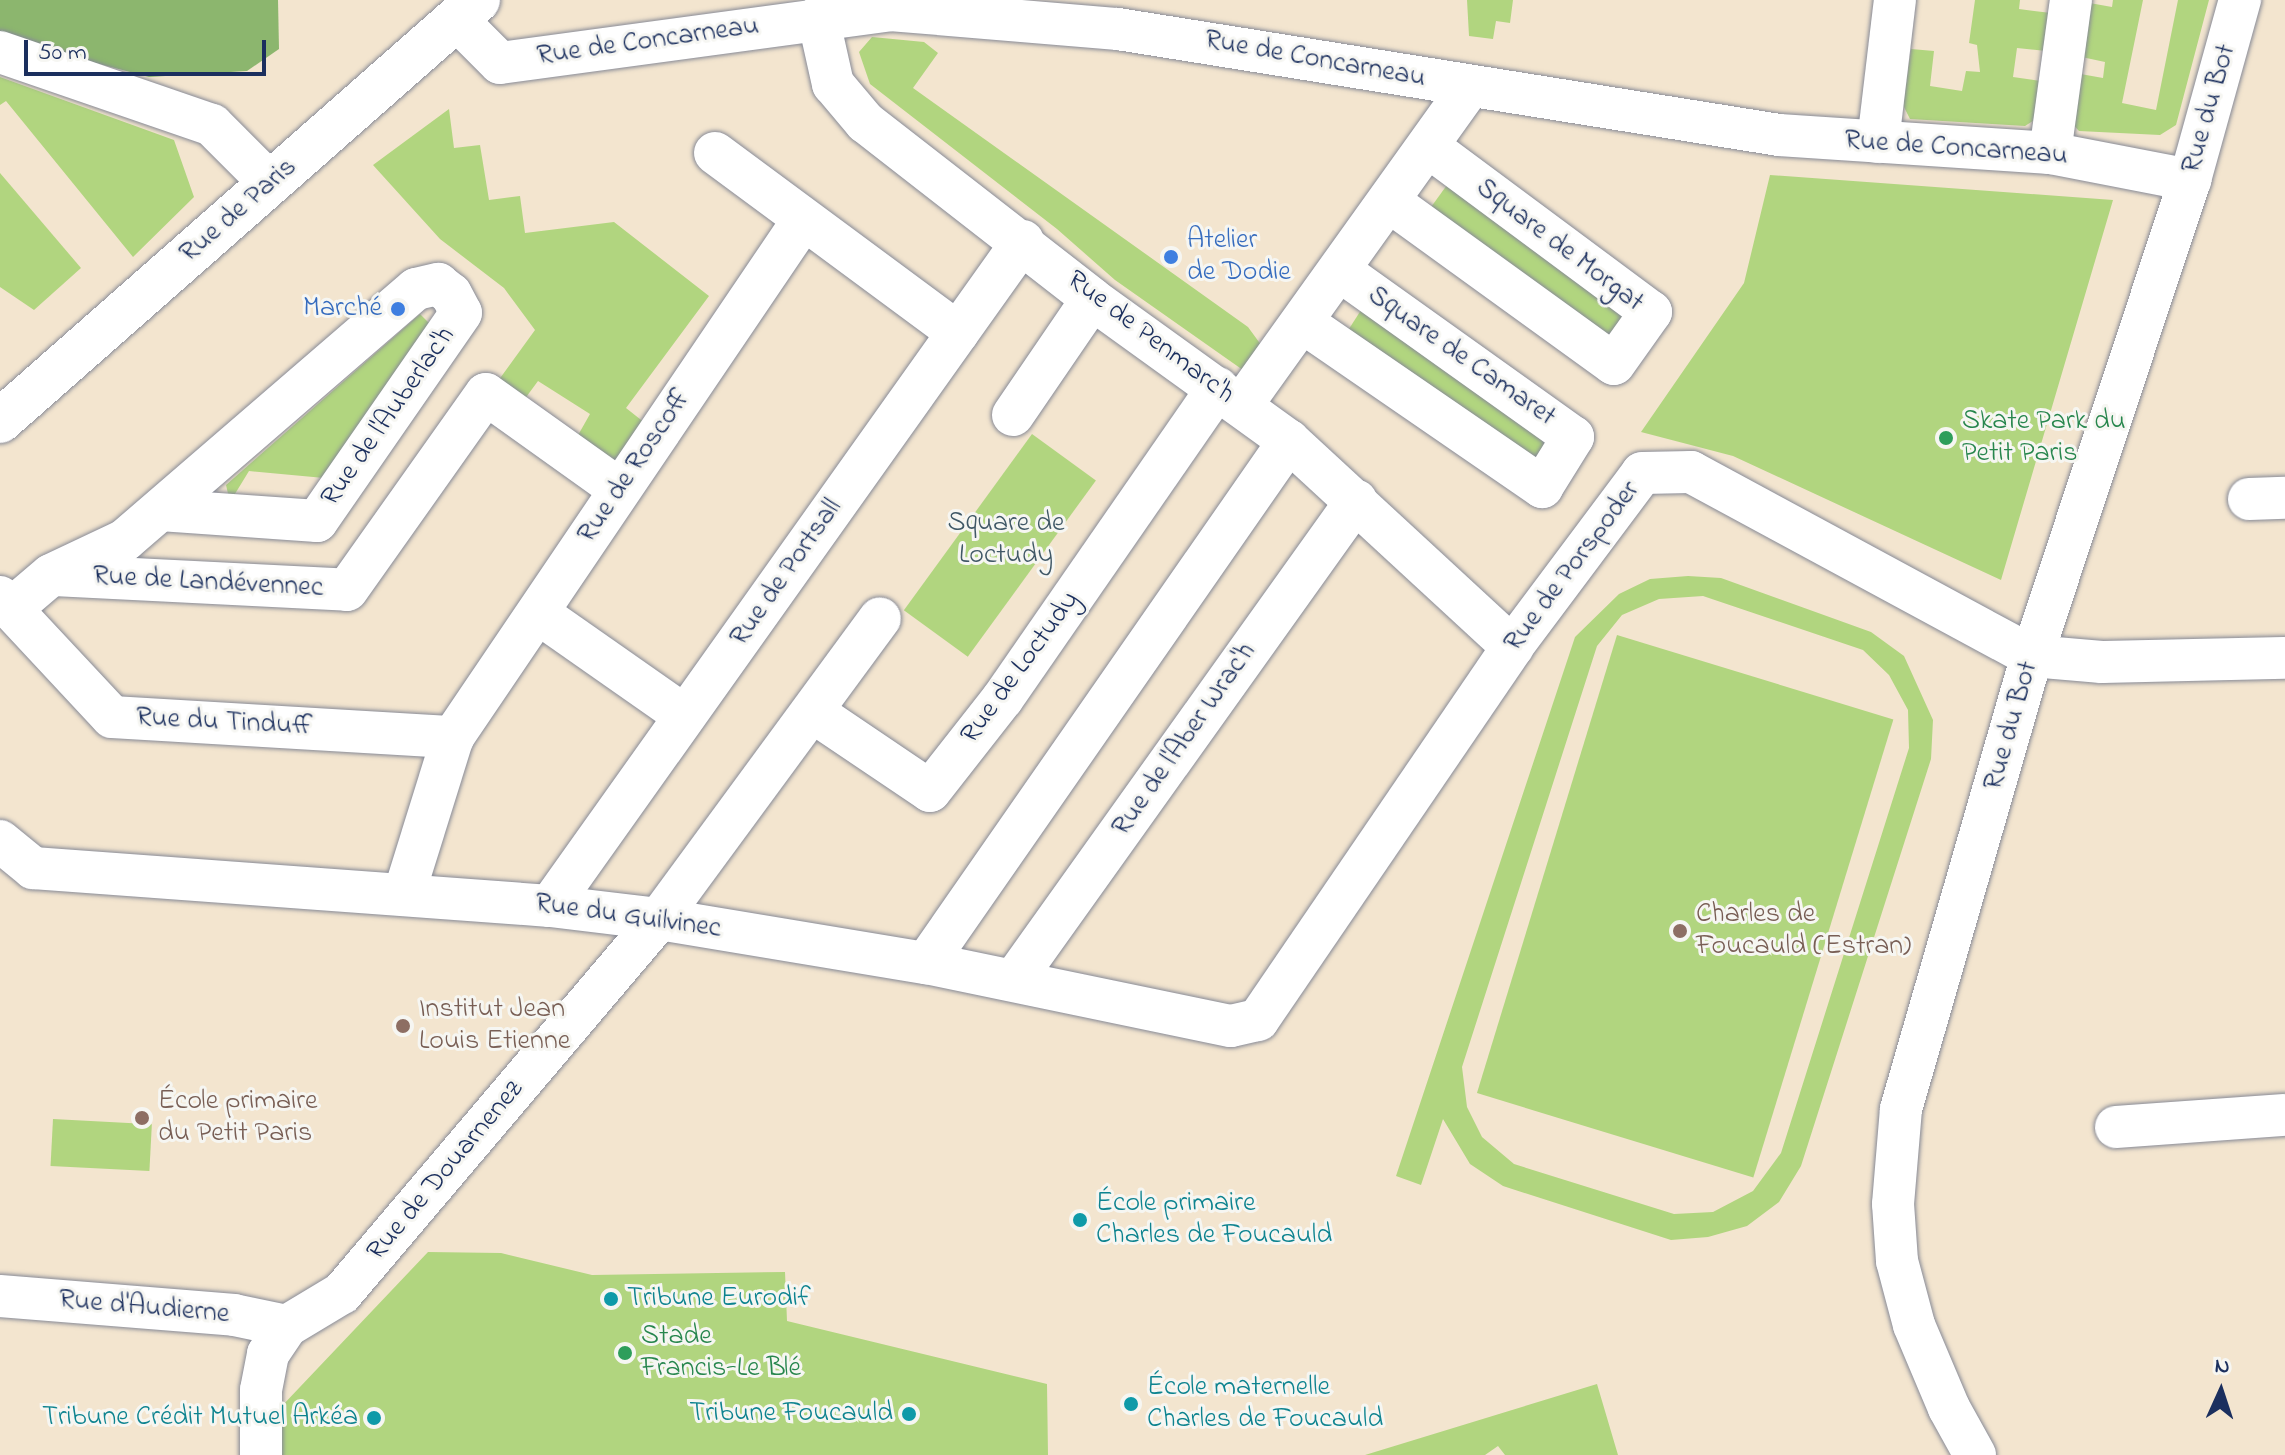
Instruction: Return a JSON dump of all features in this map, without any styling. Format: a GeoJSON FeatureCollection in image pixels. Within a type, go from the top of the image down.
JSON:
{"type":"FeatureCollection","features":[{"type":"Feature","properties":{"kind":"main road","name":"Rue de Paris"},"geometry":{"type":"LineString","coordinates":[[0,421],[467,9]]}},
{"type":"Feature","properties":{"kind":"street"},"geometry":{"type":"LineString","coordinates":[[1878,142],[1895,0]]}},
{"type":"Feature","properties":{"kind":"street"},"geometry":{"type":"LineString","coordinates":[[2050,153],[2071,0]]}},
{"type":"Feature","properties":{"kind":"street","name":"Rue du Bot"},"geometry":{"type":"LineString","coordinates":[[1975,1455],[1914,1325],[1897,1261],[1893,1204],[1901,1109],[2032,656],[2190,180],[2240,0]]}},
{"type":"Feature","properties":{"kind":"street","name":"Rue de Concarneau"},"geometry":{"type":"LineString","coordinates":[[467,9],[500,63],[818,17],[890,10],[1118,29],[1236,44],[1470,86],[1779,135],[2050,153],[2190,180]]}},
{"type":"Feature","properties":{"kind":"street","name":"Rue de Penmarc'h"},"geometry":{"type":"LineString","coordinates":[[818,17],[833,84],[865,122],[1023,241],[1092,299],[1289,441],[1512,647]]}},
{"type":"Feature","properties":{"kind":"street"},"geometry":{"type":"LineString","coordinates":[[0,52],[175,108],[212,125],[270,183]]}},
{"type":"Feature","properties":{"kind":"street","name":"Rue de Loctudy"},"geometry":{"type":"LineString","coordinates":[[813,712],[930,791],[1230,397],[1305,324],[1470,86]]}},
{"type":"Feature","properties":{"kind":"street","name":"Square de Morgat"},"geometry":{"type":"LineString","coordinates":[[1390,202],[1614,364],[1651,312],[1429,147]]}},
{"type":"Feature","properties":{"kind":"street"},"geometry":{"type":"LineString","coordinates":[[715,153],[958,333]]}},
{"type":"Feature","properties":{"kind":"street","name":"Rue de Roscoff"},"geometry":{"type":"LineString","coordinates":[[404,894],[453,737],[618,488],[803,220]]}},
{"type":"Feature","properties":{"kind":"street","name":"Rue de Portsall"},"geometry":{"type":"LineString","coordinates":[[550,906],[1023,241]]}},
{"type":"Feature","properties":{"kind":"street","name":"Square de Camaret"},"geometry":{"type":"LineString","coordinates":[[1305,324],[1542,487],[1573,437],[1340,271]]}},
{"type":"Feature","properties":{"kind":"street","name":"Rue de l'Auberlac'h"},"geometry":{"type":"LineString","coordinates":[[5,603],[51,575],[125,540],[416,289],[438,284],[451,294],[461,313],[317,521],[160,510]]}},
{"type":"Feature","properties":{"kind":"street"},"geometry":{"type":"LineString","coordinates":[[1013,415],[1092,299]]}},
{"type":"Feature","properties":{"kind":"street","name":"Rue de Landévennec"},"geometry":{"type":"LineString","coordinates":[[51,575],[347,590],[486,394],[618,488]]}},
{"type":"Feature","properties":{"kind":"street"},"geometry":{"type":"LineString","coordinates":[[926,963],[1289,441]]}},
{"type":"Feature","properties":{"kind":"street","name":"Rue de Porspoder"},"geometry":{"type":"LineString","coordinates":[[1258,1020],[1512,647],[1642,473],[1691,472],[2032,656]]}},
{"type":"Feature","properties":{"kind":"street","name":"Rue de l'Aber Wrac'h"},"geometry":{"type":"LineString","coordinates":[[1014,980],[1356,501]]}},
{"type":"Feature","properties":{"kind":"street","name":"Rue du Tinduff"},"geometry":{"type":"LineString","coordinates":[[5,603],[112,717],[453,737]]}},
{"type":"Feature","properties":{"kind":"street"},"geometry":{"type":"LineString","coordinates":[[538,613],[685,716]]}},
{"type":"Feature","properties":{"kind":"street","name":"Rue de Douarnenez"},"geometry":{"type":"LineString","coordinates":[[287,1326],[342,1293],[659,919],[880,618]]}},
{"type":"Feature","properties":{"kind":"street"},"geometry":{"type":"LineString","coordinates":[[2032,656],[2102,662],[2285,658]]}},
{"type":"Feature","properties":{"kind":"street","name":"Rue du Guilvinec"},"geometry":{"type":"LineString","coordinates":[[0,841],[33,868],[404,894],[659,919],[926,963],[1231,1026],[1258,1020]]}},
{"type":"Feature","properties":{"kind":"street"},"geometry":{"type":"LineString","coordinates":[[2116,1127],[2285,1115]]}},
{"type":"Feature","properties":{"kind":"street","name":"Rue d'Audierne"},"geometry":{"type":"LineString","coordinates":[[0,1296],[234,1315],[287,1326]]}},
{"type":"Feature","properties":{"kind":"street"},"geometry":{"type":"LineString","coordinates":[[261,1455],[261,1390],[268,1354],[287,1326]]}},
{"type":"Feature","properties":{"kind":"green space"},"geometry":{"type":"Polygon","coordinates":[[[0,0],[278,0],[279,49],[247,71],[149,77],[0,38],[0,0]]]}},
{"type":"Feature","properties":{"kind":"green space"},"geometry":{"type":"Polygon","coordinates":[[[1467,0],[1513,0],[1510,23],[1496,21],[1493,39],[1469,36],[1467,0]]]}},
{"type":"Feature","properties":{"kind":"green space"},"geometry":{"type":"Polygon","coordinates":[[[1975,0],[2020,0],[2019,9],[2051,13],[2046,51],[2017,48],[2013,77],[2041,81],[2036,119],[2025,126],[1910,119],[1903,105],[1911,49],[1934,51],[1930,86],[1962,91],[1966,71],[1980,72],[1977,45],[1969,43],[1975,0]]]}},
{"type":"Feature","properties":{"kind":"green space"},"geometry":{"type":"Polygon","coordinates":[[[2113,0],[2143,0],[2122,103],[2156,110],[2178,0],[2209,0],[2176,125],[2160,135],[2079,131],[2069,120],[2075,73],[2103,78],[2105,62],[2077,56],[2084,2],[2112,7],[2113,0]]]}},
{"type":"Feature","properties":{"kind":"green space"},"geometry":{"type":"Polygon","coordinates":[[[872,37],[924,42],[938,53],[913,88],[1248,327],[1267,353],[1250,375],[1115,280],[1057,229],[870,84],[859,52],[872,37]]]}},
{"type":"Feature","properties":{"kind":"green space"},"geometry":{"type":"Polygon","coordinates":[[[0,77],[174,140],[194,197],[133,257],[6,101],[0,105],[0,77]]]}},
{"type":"Feature","properties":{"kind":"green space"},"geometry":{"type":"Polygon","coordinates":[[[449,109],[454,148],[480,145],[489,200],[520,196],[525,233],[614,222],[709,296],[626,408],[650,427],[620,464],[577,437],[590,414],[538,381],[524,400],[498,381],[535,330],[504,288],[440,239],[373,165],[449,109]]]}},
{"type":"Feature","properties":{"kind":"green space"},"geometry":{"type":"Polygon","coordinates":[[[0,173],[81,268],[34,310],[0,287],[0,173]]]}},
{"type":"Feature","properties":{"kind":"green space"},"geometry":{"type":"Polygon","coordinates":[[[1770,175],[2113,200],[2001,580],[1733,456],[1641,432],[1744,283],[1770,175]]]}},
{"type":"Feature","properties":{"kind":"green space"},"geometry":{"type":"Polygon","coordinates":[[[1447,185],[1629,306],[1610,353],[1426,214],[1447,185]]]}},
{"type":"Feature","properties":{"kind":"green space"},"geometry":{"type":"Polygon","coordinates":[[[1363,307],[1551,439],[1531,471],[1347,332],[1363,307]]]}},
{"type":"Feature","properties":{"kind":"green space"},"geometry":{"type":"Polygon","coordinates":[[[420,314],[431,325],[324,478],[249,471],[230,502],[226,485],[420,314]]]}},
{"type":"Feature","properties":{"kind":"green space","name":"Square de Loctudy"},"geometry":{"type":"Polygon","coordinates":[[[1032,434],[1096,480],[968,657],[904,610],[1032,434]]]}},
{"type":"Feature","properties":{"kind":"green space"},"geometry":{"type":"Polygon","coordinates":[[[1688,576],[1721,578],[1871,632],[1904,656],[1933,720],[1931,759],[1801,1166],[1779,1202],[1747,1226],[1708,1237],[1671,1240],[1503,1186],[1470,1164],[1443,1119],[1421,1185],[1396,1176],[1575,637],[1619,594],[1650,579],[1688,576]],[[1703,596],[1659,599],[1622,615],[1597,646],[1462,1067],[1467,1107],[1482,1137],[1514,1164],[1674,1214],[1713,1212],[1753,1191],[1781,1153],[1909,748],[1908,710],[1889,675],[1863,650],[1703,596]]]}},
{"type":"Feature","properties":{"kind":"green space"},"geometry":{"type":"Polygon","coordinates":[[[1617,635],[1893,719],[1753,1178],[1477,1093],[1617,635]]]}},
{"type":"Feature","properties":{"kind":"green space"},"geometry":{"type":"Polygon","coordinates":[[[53,1119],[152,1124],[149,1171],[51,1166],[53,1119]]]}},
{"type":"Feature","properties":{"kind":"green space","name":"Stade Francis-Le Blé"},"geometry":{"type":"Polygon","coordinates":[[[428,1252],[501,1253],[592,1275],[785,1272],[787,1321],[1047,1384],[1048,1455],[282,1455],[281,1407],[428,1252]]]}},
{"type":"Feature","properties":{"kind":"green space"},"geometry":{"type":"Polygon","coordinates":[[[1597,1384],[1618,1455],[1505,1455],[1498,1446],[1485,1455],[1365,1455],[1597,1384]]]}},
{"type":"Feature","properties":{"kind":"place","name":"Atelier de Dodie"},"geometry":{"type":"Point","coordinates":[1171,257]}},
{"type":"Feature","properties":{"kind":"place","name":"Marché"},"geometry":{"type":"Point","coordinates":[398,309]}},
{"type":"Feature","properties":{"kind":"place","name":"Skate Park du Petit Paris"},"geometry":{"type":"Point","coordinates":[1946,438]}},
{"type":"Feature","properties":{"kind":"place","name":"Charles de Foucauld (Estran)"},"geometry":{"type":"Point","coordinates":[1680,931]}},
{"type":"Feature","properties":{"kind":"place","name":"Institut Jean Louis Etienne"},"geometry":{"type":"Point","coordinates":[403,1026]}},
{"type":"Feature","properties":{"kind":"place","name":"École primaire du Petit Paris"},"geometry":{"type":"Point","coordinates":[142,1118]}},
{"type":"Feature","properties":{"kind":"place","name":"École primaire Charles de Foucauld"},"geometry":{"type":"Point","coordinates":[1080,1220]}},
{"type":"Feature","properties":{"kind":"place","name":"Tribune Eurodif"},"geometry":{"type":"Point","coordinates":[611,1299]}},
{"type":"Feature","properties":{"kind":"place","name":"Stade Francis-Le Blé"},"geometry":{"type":"Point","coordinates":[625,1353]}},
{"type":"Feature","properties":{"kind":"place","name":"École maternelle Charles de Foucauld"},"geometry":{"type":"Point","coordinates":[1131,1404]}},
{"type":"Feature","properties":{"kind":"place","name":"Tribune Foucauld"},"geometry":{"type":"Point","coordinates":[909,1414]}},
{"type":"Feature","properties":{"kind":"place","name":"Tribune Crédit Mutuel Arkéa"},"geometry":{"type":"Point","coordinates":[374,1418]}}]}
